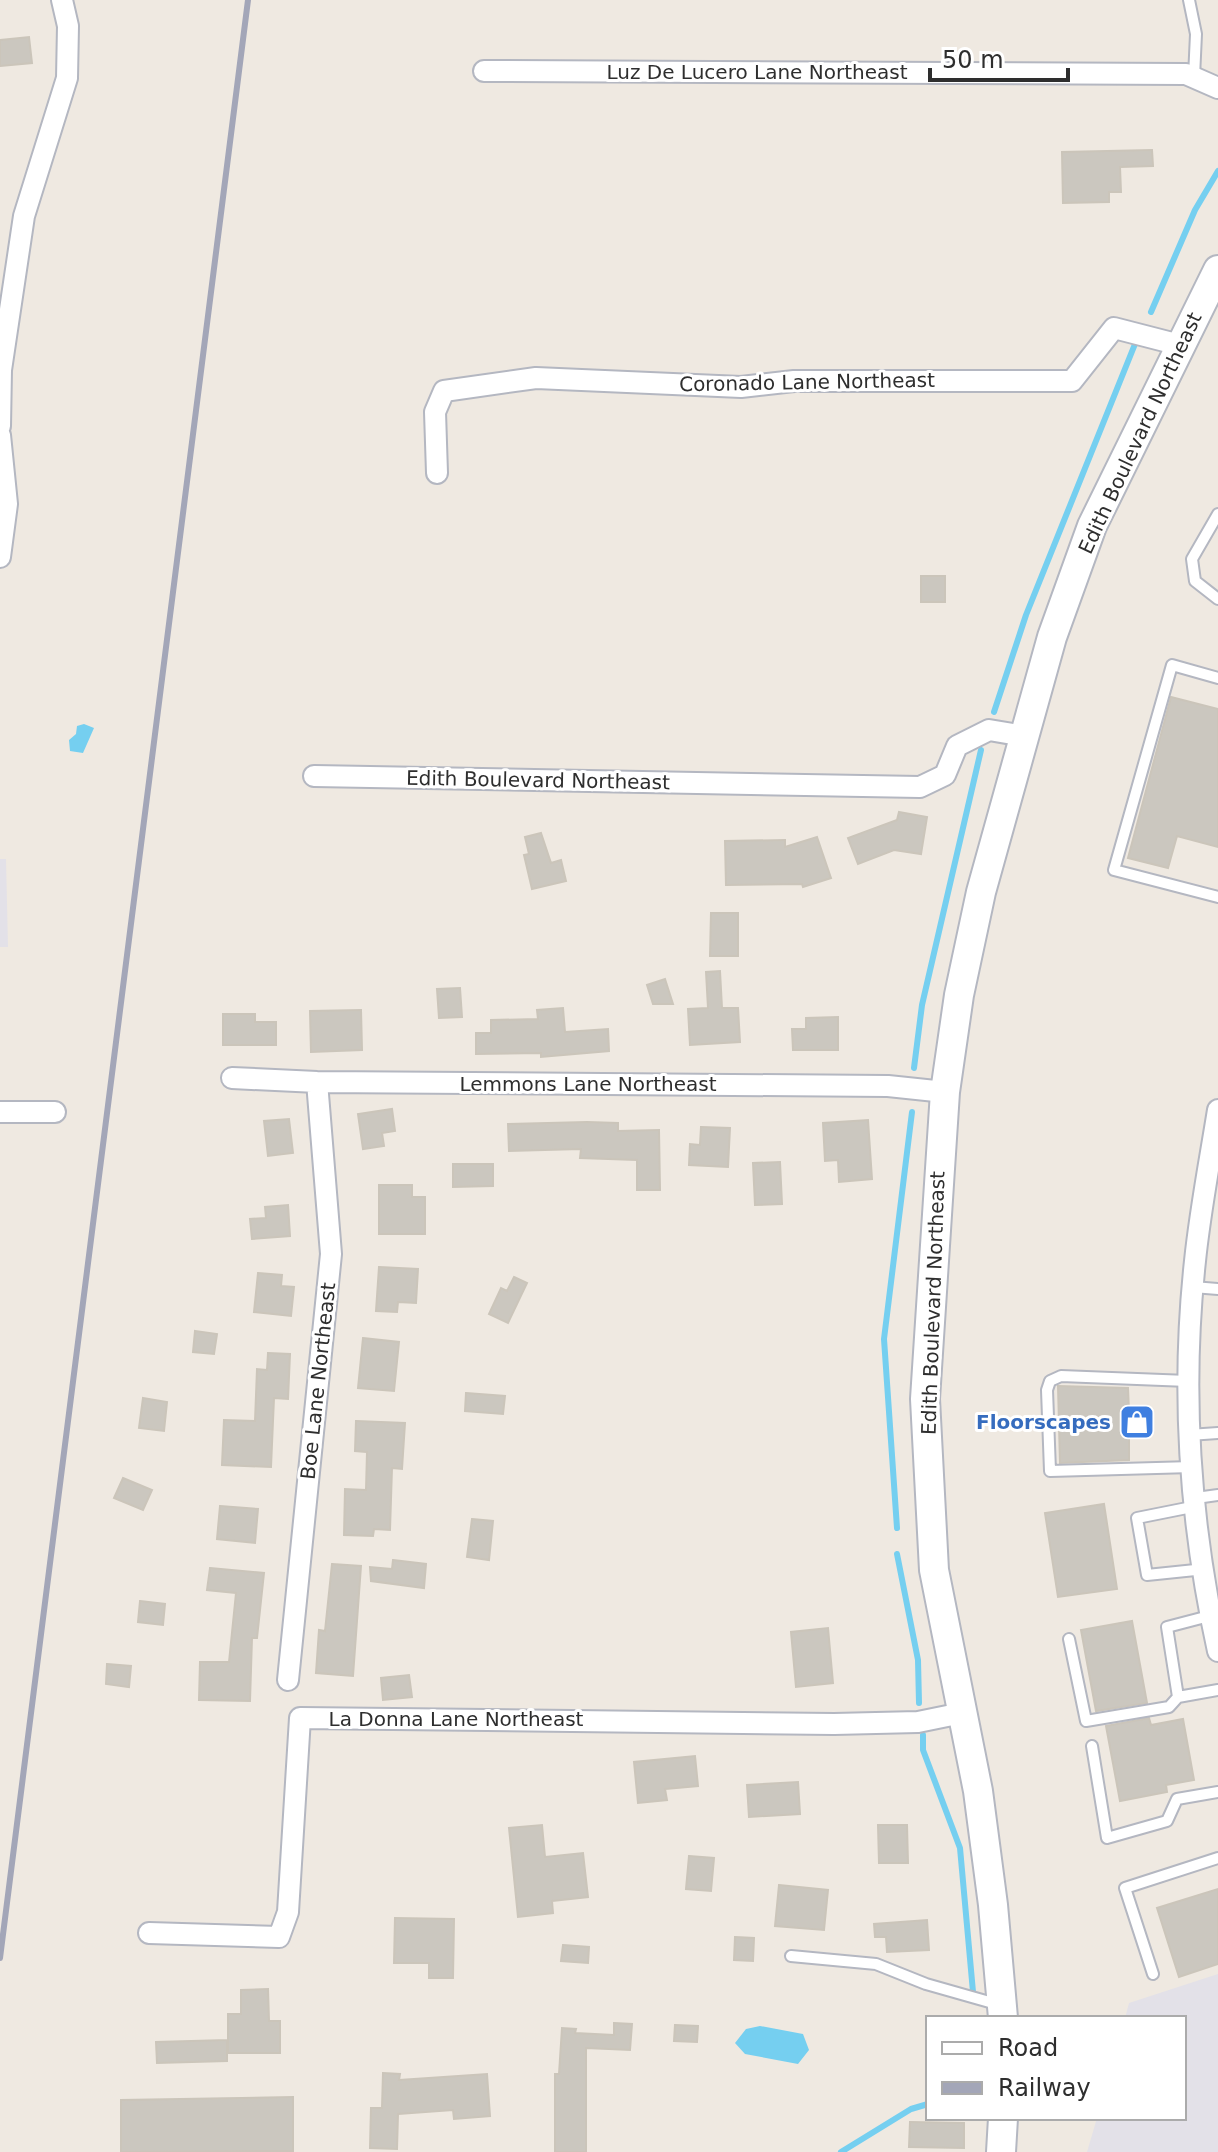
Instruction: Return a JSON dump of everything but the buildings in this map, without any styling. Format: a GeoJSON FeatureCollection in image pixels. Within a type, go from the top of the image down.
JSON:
{"type":"FeatureCollection","features":[{"type":"Feature","properties":{"kind":"street"},"geometry":{"type":"LineString","coordinates":[[0,426],[1,370],[24,216],[67,78],[68,26],[62,0]]}},
{"type":"Feature","properties":{"kind":"street","name":"Luz De Lucero Lane Northeast"},"geometry":{"type":"LineString","coordinates":[[484,71],[1186,74],[1218,88]]}},
{"type":"Feature","properties":{"kind":"street","name":"Edith Boulevard Northeast"},"geometry":{"type":"LineString","coordinates":[[1002,2012],[978,1791],[934,1570],[925,1399],[945,1092],[959,995],[981,892],[1052,637],[1092,526],[1218,270]]}},
{"type":"Feature","properties":{"kind":"street","name":"Coronado Lane Northeast"},"geometry":{"type":"LineString","coordinates":[[437,473],[435,412],[444,391],[536,378],[741,387],[794,381],[1072,381],[1114,328],[1180,345]]}},
{"type":"Feature","properties":{"kind":"street"},"geometry":{"type":"LineString","coordinates":[[0,435],[7,504],[0,557]]}},
{"type":"Feature","properties":{"kind":"street","name":"Edith Boulevard Northeast"},"geometry":{"type":"LineString","coordinates":[[314,776],[920,787],[945,775],[957,746],[989,730],[1024,736]]}},
{"type":"Feature","properties":{"kind":"street","name":"Lemmons Lane Northeast"},"geometry":{"type":"LineString","coordinates":[[232,1078],[317,1082],[888,1086],[945,1092]]}},
{"type":"Feature","properties":{"kind":"street","name":"Boe Lane Northeast"},"geometry":{"type":"LineString","coordinates":[[288,1680],[331,1254],[317,1082]]}},
{"type":"Feature","properties":{"kind":"street"},"geometry":{"type":"LineString","coordinates":[[1218,1110],[1211,1209],[1193,1287],[1188,1381],[1192,1467],[1218,1651]]}},
{"type":"Feature","properties":{"kind":"street"},"geometry":{"type":"LineString","coordinates":[[0,1112],[55,1112]]}},
{"type":"Feature","properties":{"kind":"street","name":"La Donna Lane Northeast"},"geometry":{"type":"LineString","coordinates":[[149,1933],[279,1937],[288,1912],[300,1718],[834,1724],[918,1722],[962,1713]]}},
{"type":"Feature","properties":{"kind":"street"},"geometry":{"type":"LineString","coordinates":[[1001,2152],[1003,2120]]}},
{"type":"Feature","properties":{"kind":"lane"},"geometry":{"type":"LineString","coordinates":[[1189,0],[1196,34],[1194,77]]}},
{"type":"Feature","properties":{"kind":"lane"},"geometry":{"type":"LineString","coordinates":[[1218,514],[1192,559],[1195,581],[1218,599]]}},
{"type":"Feature","properties":{"kind":"lane"},"geometry":{"type":"LineString","coordinates":[[1218,678],[1172,665],[1114,870],[1218,897]]}},
{"type":"Feature","properties":{"kind":"lane"},"geometry":{"type":"LineString","coordinates":[[1193,1287],[1218,1289]]}},
{"type":"Feature","properties":{"kind":"lane"},"geometry":{"type":"LineString","coordinates":[[1188,1381],[1061,1376],[1050,1381],[1047,1390],[1050,1471],[1192,1467]]}},
{"type":"Feature","properties":{"kind":"lane"},"geometry":{"type":"LineString","coordinates":[[1189,1435],[1218,1433]]}},
{"type":"Feature","properties":{"kind":"lane"},"geometry":{"type":"LineString","coordinates":[[1205,1569],[1147,1575],[1137,1518],[1218,1495]]}},
{"type":"Feature","properties":{"kind":"lane"},"geometry":{"type":"LineString","coordinates":[[1178,1697],[1167,1627],[1214,1614]]}},
{"type":"Feature","properties":{"kind":"lane"},"geometry":{"type":"LineString","coordinates":[[1069,1639],[1086,1721],[1169,1707],[1178,1697],[1218,1690]]}},
{"type":"Feature","properties":{"kind":"lane"},"geometry":{"type":"LineString","coordinates":[[1092,1746],[1107,1838],[1167,1821],[1177,1799],[1218,1792]]}},
{"type":"Feature","properties":{"kind":"lane"},"geometry":{"type":"LineString","coordinates":[[1153,1974],[1125,1888],[1218,1858]]}},
{"type":"Feature","properties":{"kind":"lane"},"geometry":{"type":"LineString","coordinates":[[791,1956],[876,1964],[1002,2012]]}},
{"type":"Feature","properties":{"kind":"shaded area"},"geometry":{"type":"Polygon","coordinates":[[[0,859],[6,859],[8,947],[0,947],[0,859]]]}},
{"type":"Feature","properties":{"kind":"shaded area"},"geometry":{"type":"Polygon","coordinates":[[[1218,1974],[1218,2152],[1087,2152],[1096,2120],[1186,2120],[1186,2016],[1126,2016],[1129,2003],[1218,1974]]]}},
{"type":"Feature","properties":{"kind":"water"},"geometry":{"type":"Polygon","coordinates":[[[84,724],[94,728],[83,753],[70,751],[69,740],[76,734],[77,726],[84,724]]]}},
{"type":"Feature","properties":{"kind":"water"},"geometry":{"type":"Polygon","coordinates":[[[760,2026],[803,2034],[809,2050],[798,2064],[745,2054],[735,2043],[746,2029],[760,2026]]]}},
{"type":"Feature","properties":{"kind":"waterway"},"geometry":{"type":"LineString","coordinates":[[1151,312],[1195,210],[1218,171]]}},
{"type":"Feature","properties":{"kind":"waterway"},"geometry":{"type":"LineString","coordinates":[[994,712],[1026,615],[1135,344]]}},
{"type":"Feature","properties":{"kind":"waterway"},"geometry":{"type":"LineString","coordinates":[[914,1068],[922,1005],[981,750]]}},
{"type":"Feature","properties":{"kind":"waterway"},"geometry":{"type":"LineString","coordinates":[[897,1528],[884,1339],[912,1112]]}},
{"type":"Feature","properties":{"kind":"waterway"},"geometry":{"type":"LineString","coordinates":[[897,1554],[918,1660],[919,1703]]}},
{"type":"Feature","properties":{"kind":"waterway"},"geometry":{"type":"LineString","coordinates":[[923,1735],[923,1750],[960,1848],[973,1992]]}},
{"type":"Feature","properties":{"kind":"waterway"},"geometry":{"type":"LineString","coordinates":[[841,2152],[911,2109],[926,2105]]}},
{"type":"Feature","properties":{"kind":"railway"},"geometry":{"type":"LineString","coordinates":[[0,1958],[248,0]]}},
{"type":"Feature","properties":{"kind":"place","name":"Floorscapes"},"geometry":{"type":"Point","coordinates":[1137,1422]}}]}
